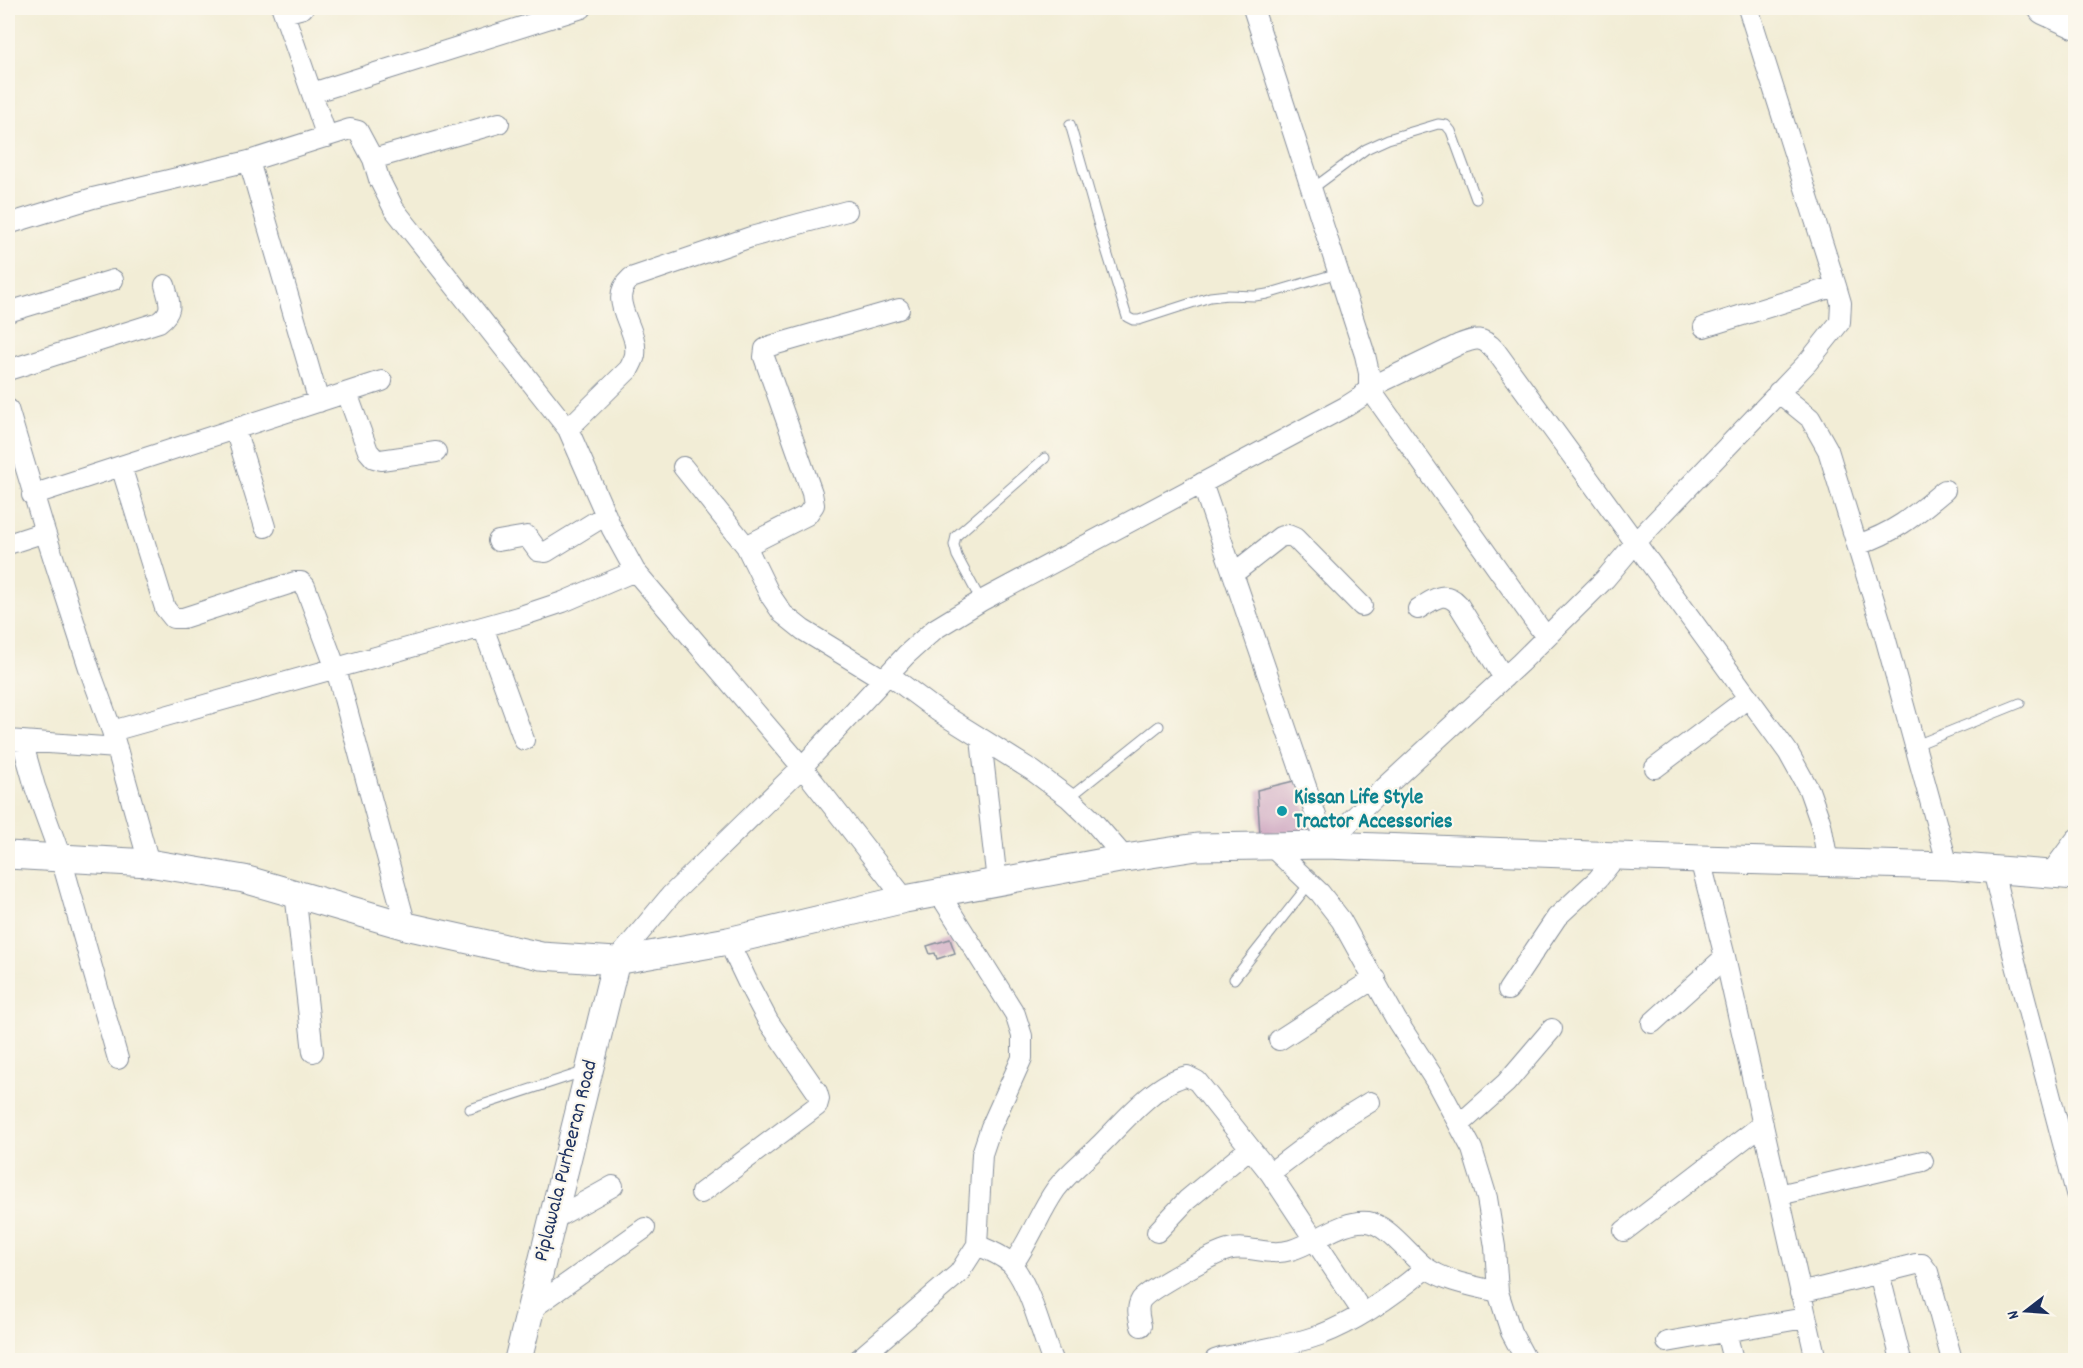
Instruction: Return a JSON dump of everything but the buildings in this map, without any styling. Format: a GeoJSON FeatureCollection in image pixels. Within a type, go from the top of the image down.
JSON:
{"type":"FeatureCollection","features":[{"type":"Feature","properties":{"kind":"highway"},"geometry":{"type":"LineString","coordinates":[[2045,8],[2076,22]]}},
{"type":"Feature","properties":{"kind":"main road"},"geometry":{"type":"LineString","coordinates":[[8,855],[149,863],[244,879],[406,926],[541,956],[616,962],[728,941],[905,899],[1197,847],[1326,845],[1948,866],[2062,875]]}},
{"type":"Feature","properties":{"kind":"main road","name":"Piplawala Purheeran Road"},"geometry":{"type":"LineString","coordinates":[[519,1360],[616,962]]}},
{"type":"Feature","properties":{"kind":"street"},"geometry":{"type":"LineString","coordinates":[[312,93],[547,13],[582,8]]}},
{"type":"Feature","properties":{"kind":"street"},"geometry":{"type":"LineString","coordinates":[[1253,8],[1365,355],[1369,373],[1369,388],[1546,638]]}},
{"type":"Feature","properties":{"kind":"street"},"geometry":{"type":"LineString","coordinates":[[1202,483],[1326,845],[1381,790],[1546,638],[1605,579],[1636,542],[1808,362],[1840,322],[1841,303],[1748,8]]}},
{"type":"Feature","properties":{"kind":"street"},"geometry":{"type":"LineString","coordinates":[[290,10],[312,93],[327,137]]}},
{"type":"Feature","properties":{"kind":"street"},"geometry":{"type":"LineString","coordinates":[[373,159],[499,123]]}},
{"type":"Feature","properties":{"kind":"street"},"geometry":{"type":"LineString","coordinates":[[8,224],[93,198],[249,161],[350,129],[358,130],[394,208],[568,429],[606,515],[635,571],[802,767],[905,899]]}},
{"type":"Feature","properties":{"kind":"street"},"geometry":{"type":"LineString","coordinates":[[249,161],[319,402]]}},
{"type":"Feature","properties":{"kind":"street"},"geometry":{"type":"LineString","coordinates":[[568,429],[629,369],[635,357],[634,343],[620,295],[623,285],[631,278],[751,237],[847,211]]}},
{"type":"Feature","properties":{"kind":"street"},"geometry":{"type":"LineString","coordinates":[[8,312],[113,280]]}},
{"type":"Feature","properties":{"kind":"street"},"geometry":{"type":"LineString","coordinates":[[8,370],[159,322],[168,316],[170,308],[165,285]]}},
{"type":"Feature","properties":{"kind":"street"},"geometry":{"type":"LineString","coordinates":[[1704,327],[1836,286]]}},
{"type":"Feature","properties":{"kind":"street"},"geometry":{"type":"LineString","coordinates":[[746,546],[807,515],[814,505],[812,493],[764,357],[765,349],[899,309]]}},
{"type":"Feature","properties":{"kind":"street"},"geometry":{"type":"LineString","coordinates":[[616,962],[671,895],[802,767],[885,676],[935,629],[981,601],[1347,406],[1361,397],[1369,388],[1475,339],[1487,342],[1788,752],[1809,790],[1821,824],[1828,862]]}},
{"type":"Feature","properties":{"kind":"street"},"geometry":{"type":"LineString","coordinates":[[32,495],[382,381]]}},
{"type":"Feature","properties":{"kind":"street"},"geometry":{"type":"LineString","coordinates":[[1778,392],[1810,418],[1828,450],[1916,745],[1948,866]]}},
{"type":"Feature","properties":{"kind":"street"},"geometry":{"type":"LineString","coordinates":[[347,393],[368,451],[374,458],[381,460],[436,452]]}},
{"type":"Feature","properties":{"kind":"street"},"geometry":{"type":"LineString","coordinates":[[8,415],[32,495],[114,740],[149,863]]}},
{"type":"Feature","properties":{"kind":"street"},"geometry":{"type":"LineString","coordinates":[[235,429],[265,526]]}},
{"type":"Feature","properties":{"kind":"street"},"geometry":{"type":"LineString","coordinates":[[121,466],[165,608],[173,618],[183,618],[295,582],[301,582],[305,586],[336,669],[406,926]]}},
{"type":"Feature","properties":{"kind":"street"},"geometry":{"type":"LineString","coordinates":[[683,467],[746,546],[770,595],[783,614],[803,630],[885,676],[1033,771],[1069,798],[1125,858]]}},
{"type":"Feature","properties":{"kind":"street"},"geometry":{"type":"LineString","coordinates":[[1857,545],[1892,532],[1944,490]]}},
{"type":"Feature","properties":{"kind":"street"},"geometry":{"type":"LineString","coordinates":[[498,541],[527,536],[538,551],[546,552],[606,515]]}},
{"type":"Feature","properties":{"kind":"street"},"geometry":{"type":"LineString","coordinates":[[8,544],[45,532]]}},
{"type":"Feature","properties":{"kind":"street"},"geometry":{"type":"LineString","coordinates":[[1233,574],[1281,537],[1288,535],[1294,538],[1362,606]]}},
{"type":"Feature","properties":{"kind":"street"},"geometry":{"type":"LineString","coordinates":[[118,1059],[62,858],[15,741],[114,740],[198,705],[483,627],[563,602],[635,571]]}},
{"type":"Feature","properties":{"kind":"street"},"geometry":{"type":"LineString","coordinates":[[1418,609],[1443,596],[1451,597],[1458,604],[1504,678]]}},
{"type":"Feature","properties":{"kind":"street"},"geometry":{"type":"LineString","coordinates":[[483,627],[524,740]]}},
{"type":"Feature","properties":{"kind":"street"},"geometry":{"type":"LineString","coordinates":[[1655,768],[1748,698]]}},
{"type":"Feature","properties":{"kind":"street"},"geometry":{"type":"LineString","coordinates":[[981,739],[996,882]]}},
{"type":"Feature","properties":{"kind":"street"},"geometry":{"type":"LineString","coordinates":[[2062,875],[2076,839]]}},
{"type":"Feature","properties":{"kind":"street"},"geometry":{"type":"LineString","coordinates":[[1270,845],[1310,883],[1341,920],[1397,1021],[1436,1080],[1472,1149],[1487,1198],[1496,1247],[1498,1292],[1511,1332],[1526,1360]]}},
{"type":"Feature","properties":{"kind":"street"},"geometry":{"type":"LineString","coordinates":[[1508,990],[1557,917],[1598,879],[1617,855]]}},
{"type":"Feature","properties":{"kind":"street"},"geometry":{"type":"LineString","coordinates":[[1700,859],[1725,957],[1816,1360]]}},
{"type":"Feature","properties":{"kind":"street"},"geometry":{"type":"LineString","coordinates":[[1993,870],[2076,1193]]}},
{"type":"Feature","properties":{"kind":"street"},"geometry":{"type":"LineString","coordinates":[[295,892],[313,1052]]}},
{"type":"Feature","properties":{"kind":"street"},"geometry":{"type":"LineString","coordinates":[[858,1360],[959,1273],[976,1245],[982,1154],[991,1127],[1022,1058],[1022,1036],[1015,1014],[939,893]]}},
{"type":"Feature","properties":{"kind":"street"},"geometry":{"type":"LineString","coordinates":[[701,1192],[817,1106],[819,1099],[817,1092],[768,1021],[728,941]]}},
{"type":"Feature","properties":{"kind":"street"},"geometry":{"type":"LineString","coordinates":[[1652,1023],[1725,957]]}},
{"type":"Feature","properties":{"kind":"street"},"geometry":{"type":"LineString","coordinates":[[1279,1040],[1375,978]]}},
{"type":"Feature","properties":{"kind":"street"},"geometry":{"type":"LineString","coordinates":[[1459,1125],[1506,1083],[1552,1029]]}},
{"type":"Feature","properties":{"kind":"street"},"geometry":{"type":"LineString","coordinates":[[1012,1265],[1024,1249],[1062,1182],[1133,1112],[1176,1078],[1187,1076],[1197,1081],[1270,1173],[1364,1313]]}},
{"type":"Feature","properties":{"kind":"street"},"geometry":{"type":"LineString","coordinates":[[1270,1173],[1336,1123],[1370,1102]]}},
{"type":"Feature","properties":{"kind":"street"},"geometry":{"type":"LineString","coordinates":[[1624,1231],[1763,1124]]}},
{"type":"Feature","properties":{"kind":"street"},"geometry":{"type":"LineString","coordinates":[[1157,1232],[1187,1200],[1250,1148]]}},
{"type":"Feature","properties":{"kind":"street"},"geometry":{"type":"LineString","coordinates":[[1779,1195],[1923,1161]]}},
{"type":"Feature","properties":{"kind":"street"},"geometry":{"type":"LineString","coordinates":[[552,1220],[613,1186]]}},
{"type":"Feature","properties":{"kind":"street"},"geometry":{"type":"LineString","coordinates":[[1141,1326],[1138,1308],[1142,1299],[1213,1256],[1228,1250],[1243,1248],[1258,1252],[1278,1253],[1316,1241],[1352,1223],[1369,1222],[1381,1227],[1426,1268],[1452,1280],[1498,1292]]}},
{"type":"Feature","properties":{"kind":"street"},"geometry":{"type":"LineString","coordinates":[[530,1310],[645,1228]]}},
{"type":"Feature","properties":{"kind":"street"},"geometry":{"type":"LineString","coordinates":[[976,1245],[1012,1265],[1028,1295],[1052,1360]]}},
{"type":"Feature","properties":{"kind":"street"},"geometry":{"type":"LineString","coordinates":[[1800,1293],[1922,1264],[1926,1267],[1952,1360]]}},
{"type":"Feature","properties":{"kind":"street"},"geometry":{"type":"LineString","coordinates":[[1215,1360],[1288,1344],[1321,1334],[1383,1302],[1426,1268]]}},
{"type":"Feature","properties":{"kind":"street"},"geometry":{"type":"LineString","coordinates":[[1879,1273],[1901,1360]]}},
{"type":"Feature","properties":{"kind":"street"},"geometry":{"type":"LineString","coordinates":[[1667,1342],[1805,1318]]}},
{"type":"Feature","properties":{"kind":"street"},"geometry":{"type":"LineString","coordinates":[[1726,1332],[1732,1360]]}},
{"type":"Feature","properties":{"kind":"lane"},"geometry":{"type":"LineString","coordinates":[[1070,124],[1097,222],[1127,317],[1139,320],[1210,297],[1267,294],[1338,273]]}},
{"type":"Feature","properties":{"kind":"lane"},"geometry":{"type":"LineString","coordinates":[[1312,189],[1366,149],[1388,139],[1438,124],[1446,125],[1451,131],[1476,199]]}},
{"type":"Feature","properties":{"kind":"lane"},"geometry":{"type":"LineString","coordinates":[[981,601],[957,556],[954,545],[956,536],[1045,459]]}},
{"type":"Feature","properties":{"kind":"lane"},"geometry":{"type":"LineString","coordinates":[[1916,745],[2019,703]]}},
{"type":"Feature","properties":{"kind":"lane"},"geometry":{"type":"LineString","coordinates":[[1069,798],[1159,726]]}},
{"type":"Feature","properties":{"kind":"lane"},"geometry":{"type":"LineString","coordinates":[[1234,979],[1310,883]]}},
{"type":"Feature","properties":{"kind":"lane"},"geometry":{"type":"LineString","coordinates":[[470,1109],[591,1070]]}},
{"type":"Feature","properties":{"kind":"place","name":"Kissan Life Style Tractor Accessories"},"geometry":{"type":"Point","coordinates":[1282,811]}}]}
